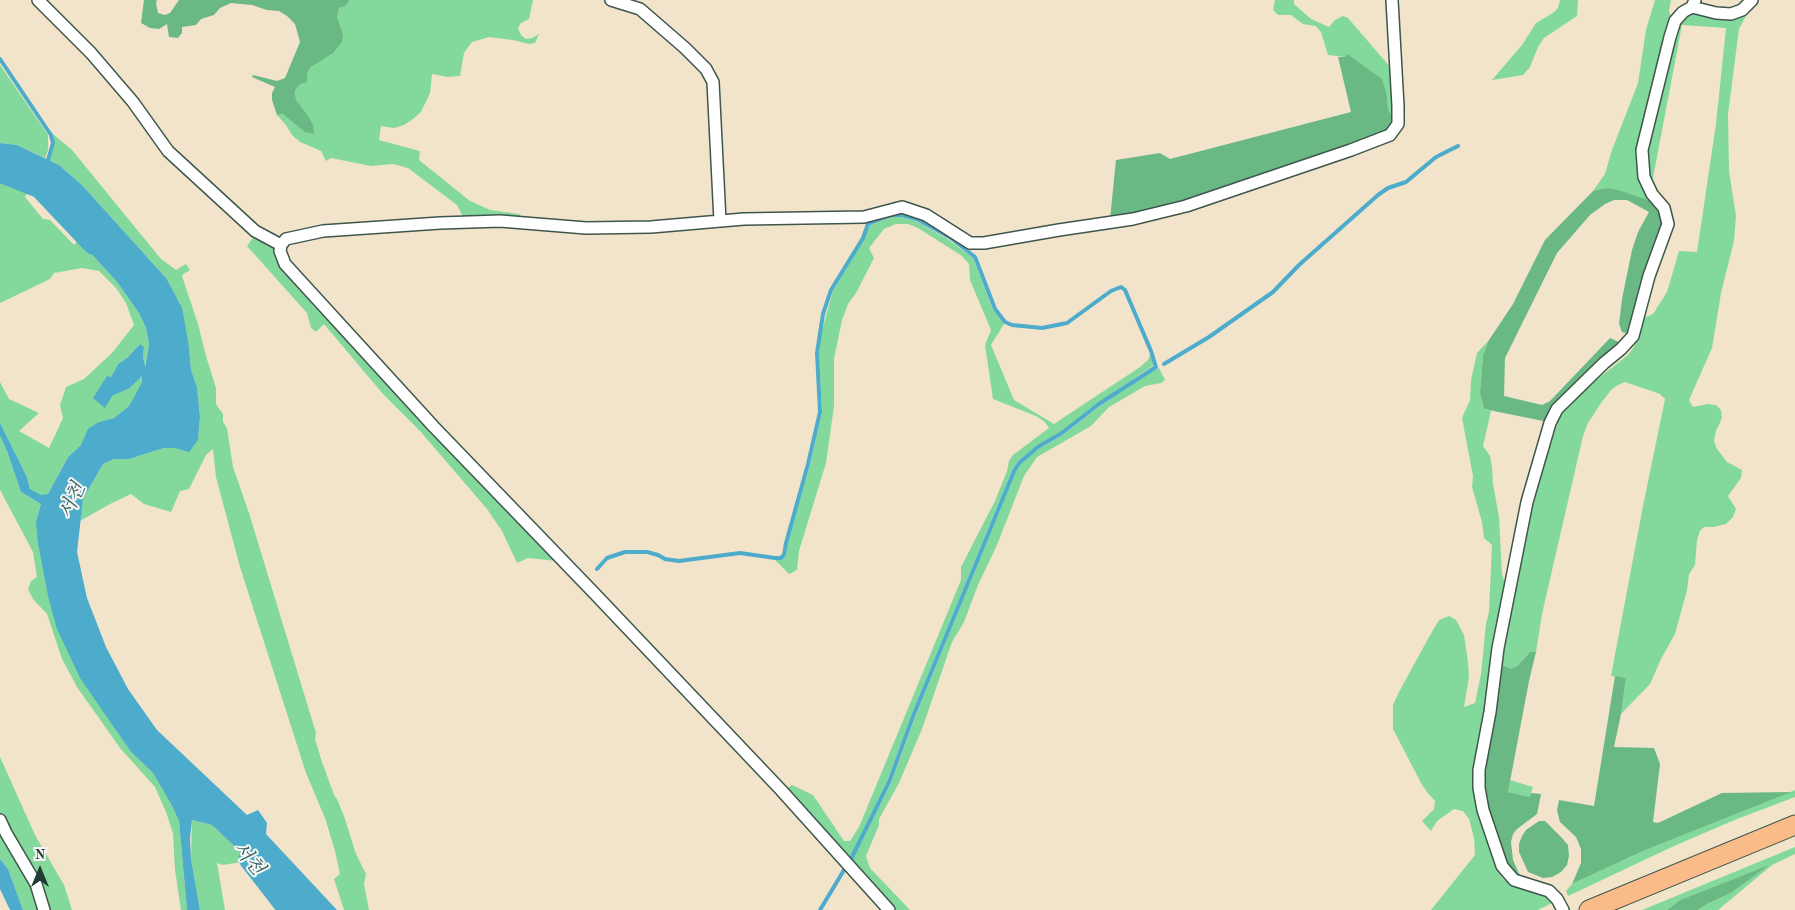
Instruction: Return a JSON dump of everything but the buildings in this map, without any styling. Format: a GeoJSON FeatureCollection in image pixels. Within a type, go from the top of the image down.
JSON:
{"type":"FeatureCollection","features":[{"type":"Feature","properties":{"kind":"highway"},"geometry":{"type":"LineString","coordinates":[[1589,910],[1795,825]]}},
{"type":"Feature","properties":{"kind":"street"},"geometry":{"type":"LineString","coordinates":[[38,0],[90,52],[133,102],[168,151],[255,231],[281,245]]}},
{"type":"Feature","properties":{"kind":"street"},"geometry":{"type":"LineString","coordinates":[[611,0],[640,9],[706,69],[713,82],[720,221]]}},
{"type":"Feature","properties":{"kind":"street"},"geometry":{"type":"LineString","coordinates":[[889,910],[761,769],[434,427],[285,264],[280,251],[281,245],[286,239],[323,231],[440,223],[500,221],[586,228],[651,227],[720,221],[806,217],[864,217],[902,207],[926,215],[970,243],[984,244],[1134,219],[1186,206],[1390,135],[1398,124],[1392,0]]}},
{"type":"Feature","properties":{"kind":"street"},"geometry":{"type":"LineString","coordinates":[[1563,910],[1550,891],[1514,880],[1502,866],[1483,810],[1479,788],[1498,648],[1522,528],[1536,468],[1550,423],[1557,410],[1633,336],[1649,276],[1668,224],[1664,208],[1652,194],[1644,177],[1642,150],[1670,37],[1676,21],[1693,3],[1716,13],[1730,14],[1742,10],[1752,0]]}},
{"type":"Feature","properties":{"kind":"street"},"geometry":{"type":"LineString","coordinates":[[0,820],[36,884],[44,910]]}},
{"type":"Feature","properties":{"kind":"green space"},"geometry":{"type":"Polygon","coordinates":[[[144,0],[157,0],[158,13],[165,15],[170,13],[179,0],[350,0],[345,6],[339,8],[337,17],[343,34],[342,42],[333,53],[311,67],[307,73],[307,82],[300,84],[295,91],[296,100],[313,125],[314,134],[305,132],[283,114],[277,115],[272,100],[272,93],[275,87],[252,77],[253,75],[277,81],[285,78],[300,42],[295,24],[287,16],[279,11],[231,3],[220,8],[214,15],[201,19],[196,25],[182,27],[182,33],[178,38],[169,37],[167,24],[159,29],[150,28],[141,23],[144,0]]]}},
{"type":"Feature","properties":{"kind":"green space"},"geometry":{"type":"Polygon","coordinates":[[[350,0],[533,0],[529,19],[521,23],[518,28],[521,35],[526,39],[539,34],[535,43],[529,44],[489,37],[472,42],[464,53],[460,76],[447,77],[432,74],[430,93],[421,112],[404,125],[394,128],[381,126],[379,140],[420,151],[419,160],[470,201],[490,210],[519,214],[525,222],[465,220],[457,205],[408,168],[393,164],[371,166],[331,158],[326,161],[321,151],[300,142],[292,135],[277,115],[283,114],[294,122],[313,125],[296,100],[295,91],[311,67],[321,59],[343,34],[337,17],[339,8],[350,0]]]}},
{"type":"Feature","properties":{"kind":"green space"},"geometry":{"type":"Polygon","coordinates":[[[1275,0],[1294,0],[1294,4],[1311,19],[1329,27],[1335,20],[1343,16],[1348,18],[1391,68],[1394,119],[1388,109],[1387,95],[1345,57],[1328,55],[1321,32],[1316,26],[1303,24],[1291,15],[1278,15],[1273,10],[1275,0]]]}},
{"type":"Feature","properties":{"kind":"green space"},"geometry":{"type":"Polygon","coordinates":[[[1560,0],[1578,0],[1577,16],[1544,38],[1530,67],[1523,75],[1492,80],[1522,45],[1536,23],[1558,8],[1560,0]]]}},
{"type":"Feature","properties":{"kind":"green space"},"geometry":{"type":"Polygon","coordinates":[[[1655,0],[1671,0],[1669,11],[1672,20],[1638,146],[1657,203],[1605,188],[1593,191],[1605,174],[1612,150],[1638,83],[1646,30],[1655,0]]]}},
{"type":"Feature","properties":{"kind":"green space"},"geometry":{"type":"Polygon","coordinates":[[[1690,11],[1747,14],[1739,29],[1728,114],[1729,171],[1736,216],[1734,241],[1721,293],[1712,348],[1689,400],[1693,407],[1707,404],[1716,405],[1721,410],[1722,418],[1714,441],[1717,449],[1727,462],[1742,470],[1741,478],[1728,496],[1736,509],[1733,517],[1726,524],[1704,527],[1700,531],[1697,540],[1695,565],[1689,574],[1687,590],[1675,634],[1650,684],[1621,714],[1626,678],[1611,676],[1665,399],[1660,394],[1625,382],[1612,389],[1588,423],[1583,436],[1542,614],[1536,652],[1530,652],[1511,670],[1500,664],[1522,548],[1546,455],[1561,414],[1591,384],[1628,355],[1635,345],[1644,318],[1653,314],[1667,292],[1679,251],[1697,252],[1716,124],[1726,28],[1682,25],[1652,183],[1647,173],[1646,150],[1678,22],[1690,11]]]}},
{"type":"Feature","properties":{"kind":"green space"},"geometry":{"type":"Polygon","coordinates":[[[1347,54],[1382,79],[1387,95],[1388,109],[1394,119],[1393,125],[1383,134],[1184,203],[1110,219],[1116,160],[1160,153],[1170,159],[1351,112],[1338,57],[1345,57],[1347,54]]]}},
{"type":"Feature","properties":{"kind":"green space"},"geometry":{"type":"Polygon","coordinates":[[[0,65],[48,135],[48,150],[45,158],[17,145],[0,143],[0,65]]]}},
{"type":"Feature","properties":{"kind":"green space"},"geometry":{"type":"Polygon","coordinates":[[[53,134],[72,150],[161,259],[176,270],[186,264],[190,270],[182,275],[216,388],[216,404],[223,414],[223,422],[227,428],[233,467],[249,513],[316,733],[315,739],[321,759],[344,816],[356,854],[366,874],[364,884],[369,910],[344,910],[334,879],[340,874],[335,851],[325,818],[306,773],[240,567],[216,477],[213,449],[206,455],[189,489],[180,491],[171,512],[144,504],[131,494],[80,521],[83,499],[103,464],[114,459],[129,459],[164,448],[175,448],[198,440],[200,417],[197,387],[191,370],[189,347],[166,278],[82,185],[59,165],[49,160],[54,145],[53,134]]]}},
{"type":"Feature","properties":{"kind":"green space"},"geometry":{"type":"Polygon","coordinates":[[[0,177],[54,196],[66,207],[86,248],[117,282],[139,313],[146,328],[149,344],[144,369],[144,347],[140,344],[128,357],[118,364],[111,377],[112,396],[130,388],[142,376],[142,382],[129,406],[114,418],[99,422],[81,445],[68,457],[48,494],[41,496],[30,489],[27,477],[0,423],[0,382],[9,399],[39,413],[19,431],[49,448],[63,418],[60,405],[66,387],[84,379],[112,353],[134,325],[126,303],[116,288],[99,271],[82,268],[54,273],[50,279],[0,303],[0,177]],[[30,189],[25,197],[43,219],[50,220],[74,245],[77,241],[65,217],[53,202],[30,189]]]}},
{"type":"Feature","properties":{"kind":"green space"},"geometry":{"type":"Polygon","coordinates":[[[1605,188],[1618,190],[1657,203],[1662,220],[1662,226],[1631,335],[1622,332],[1619,324],[1622,299],[1632,250],[1638,232],[1649,212],[1627,200],[1614,200],[1590,215],[1557,253],[1505,358],[1504,396],[1542,405],[1550,401],[1610,338],[1623,344],[1548,422],[1484,409],[1480,393],[1483,355],[1489,340],[1513,304],[1545,240],[1593,191],[1605,188]]]}},
{"type":"Feature","properties":{"kind":"green space"},"geometry":{"type":"Polygon","coordinates":[[[891,217],[902,217],[916,221],[949,240],[973,258],[993,310],[1004,324],[991,345],[1014,400],[1054,424],[1140,367],[1148,360],[1150,354],[1154,365],[1098,403],[1061,432],[1037,446],[1017,462],[1012,470],[912,714],[887,781],[850,858],[785,790],[792,785],[813,795],[844,841],[850,841],[859,827],[961,580],[961,567],[995,501],[1009,461],[1013,455],[1049,428],[1045,422],[1036,416],[993,399],[985,345],[991,330],[970,280],[969,264],[962,256],[918,228],[908,224],[896,224],[884,229],[869,248],[874,258],[856,293],[848,304],[842,320],[834,359],[834,406],[826,463],[799,551],[797,570],[789,574],[775,560],[782,560],[786,556],[787,544],[810,465],[822,412],[819,353],[821,334],[833,291],[869,226],[891,217]]]}},
{"type":"Feature","properties":{"kind":"green space"},"geometry":{"type":"Polygon","coordinates":[[[255,235],[273,247],[276,254],[332,320],[426,427],[557,561],[528,558],[517,563],[502,531],[487,509],[420,431],[383,394],[324,324],[316,332],[311,328],[307,313],[247,246],[255,235]]]}},
{"type":"Feature","properties":{"kind":"green space"},"geometry":{"type":"Polygon","coordinates":[[[1489,340],[1483,355],[1480,393],[1484,409],[1491,411],[1483,446],[1490,456],[1492,467],[1499,517],[1502,574],[1506,587],[1479,813],[1498,872],[1503,879],[1520,888],[1548,898],[1552,903],[1538,910],[1431,910],[1475,855],[1474,838],[1469,819],[1463,811],[1454,809],[1437,821],[1431,831],[1422,821],[1434,809],[1435,801],[1421,783],[1393,729],[1393,705],[1439,620],[1449,616],[1456,620],[1464,635],[1469,677],[1464,707],[1475,703],[1481,674],[1489,612],[1492,545],[1484,538],[1482,522],[1472,487],[1473,476],[1462,418],[1470,400],[1471,380],[1477,353],[1489,340]]]}},
{"type":"Feature","properties":{"kind":"green space"},"geometry":{"type":"Polygon","coordinates":[[[1159,368],[1165,380],[1161,383],[1145,386],[1109,407],[1091,426],[1037,457],[1024,476],[964,622],[952,642],[922,729],[899,783],[879,819],[879,825],[866,856],[870,868],[910,910],[896,910],[852,860],[891,783],[916,715],[1015,472],[1020,464],[1039,449],[1063,435],[1100,406],[1159,368]]]}},
{"type":"Feature","properties":{"kind":"green space"},"geometry":{"type":"Polygon","coordinates":[[[0,436],[21,492],[41,504],[36,521],[114,727],[131,752],[153,773],[179,821],[187,910],[181,910],[175,870],[173,833],[155,787],[120,748],[77,687],[62,659],[47,614],[33,599],[28,589],[31,581],[37,577],[33,552],[0,490],[0,436]]]}},
{"type":"Feature","properties":{"kind":"green space"},"geometry":{"type":"Polygon","coordinates":[[[1530,652],[1536,652],[1508,792],[1529,797],[1531,793],[1541,794],[1537,814],[1517,829],[1513,834],[1511,842],[1513,860],[1521,878],[1514,875],[1501,856],[1482,785],[1500,664],[1511,669],[1517,666],[1530,652]]]}},
{"type":"Feature","properties":{"kind":"green space"},"geometry":{"type":"Polygon","coordinates":[[[1615,676],[1626,678],[1614,747],[1654,748],[1660,764],[1653,822],[1658,823],[1722,793],[1791,792],[1643,851],[1572,884],[1581,863],[1581,849],[1576,837],[1560,822],[1557,810],[1559,800],[1594,806],[1615,676]]]}},
{"type":"Feature","properties":{"kind":"green space"},"geometry":{"type":"Polygon","coordinates":[[[0,757],[35,835],[64,885],[72,910],[46,910],[0,815],[0,757]]]}},
{"type":"Feature","properties":{"kind":"green space"},"geometry":{"type":"Polygon","coordinates":[[[1510,780],[1533,787],[1529,798],[1508,792],[1510,780]]]}},
{"type":"Feature","properties":{"kind":"green space"},"geometry":{"type":"Polygon","coordinates":[[[1795,790],[1795,797],[1674,846],[1568,896],[1566,891],[1572,884],[1643,851],[1795,790]]]}},
{"type":"Feature","properties":{"kind":"green space"},"geometry":{"type":"Polygon","coordinates":[[[192,820],[212,825],[250,861],[274,889],[288,910],[275,910],[241,862],[223,865],[217,863],[225,910],[200,910],[191,859],[192,820]]]}},
{"type":"Feature","properties":{"kind":"green space"},"geometry":{"type":"Polygon","coordinates":[[[1539,821],[1545,821],[1568,845],[1569,856],[1567,865],[1561,872],[1552,877],[1543,878],[1528,872],[1519,852],[1522,836],[1526,830],[1539,821]]]}},
{"type":"Feature","properties":{"kind":"green space"},"geometry":{"type":"Polygon","coordinates":[[[0,829],[33,885],[40,910],[23,910],[8,869],[0,859],[0,829]]]}},
{"type":"Feature","properties":{"kind":"green space"},"geometry":{"type":"Polygon","coordinates":[[[1795,847],[1795,854],[1772,865],[1718,910],[1698,910],[1731,893],[1767,866],[1680,900],[1667,910],[1642,910],[1795,847]]]}},
{"type":"Feature","properties":{"kind":"green space"},"geometry":{"type":"Polygon","coordinates":[[[1769,865],[1731,893],[1698,910],[1667,910],[1680,900],[1769,865]]]}},
{"type":"Feature","properties":{"kind":"water"},"geometry":{"type":"Polygon","coordinates":[[[0,143],[17,145],[59,165],[82,185],[166,278],[182,308],[191,370],[197,387],[200,417],[198,440],[189,452],[175,448],[164,448],[129,459],[114,459],[103,464],[83,499],[77,552],[87,598],[106,647],[128,689],[157,730],[247,815],[258,810],[267,823],[266,834],[337,910],[288,910],[274,889],[250,861],[212,825],[192,820],[190,839],[191,859],[200,910],[187,910],[179,821],[153,773],[131,752],[80,678],[57,629],[48,596],[38,543],[36,521],[41,504],[21,492],[0,436],[0,423],[27,477],[30,489],[41,495],[48,494],[68,457],[81,445],[88,429],[99,422],[114,418],[129,406],[142,382],[142,376],[130,388],[112,396],[105,408],[93,398],[107,376],[111,377],[118,364],[128,357],[140,344],[144,347],[145,367],[149,344],[146,328],[139,313],[117,282],[86,248],[66,207],[54,196],[0,177],[0,143]]]}},
{"type":"Feature","properties":{"kind":"water"},"geometry":{"type":"Polygon","coordinates":[[[0,859],[8,869],[23,910],[10,910],[0,889],[0,859]]]}},
{"type":"Feature","properties":{"kind":"waterway"},"geometry":{"type":"LineString","coordinates":[[0,59],[51,135],[53,143],[48,160]]}},
{"type":"Feature","properties":{"kind":"waterway"},"geometry":{"type":"LineString","coordinates":[[1164,364],[1209,337],[1273,292],[1299,265],[1378,195],[1388,188],[1406,182],[1436,157],[1458,146]]}},
{"type":"Feature","properties":{"kind":"waterway","name":"서천"},"geometry":{"type":"LineString","coordinates":[[0,172],[40,188],[93,244]]}},
{"type":"Feature","properties":{"kind":"waterway"},"geometry":{"type":"LineString","coordinates":[[597,569],[607,558],[625,552],[647,552],[665,559],[679,561],[740,553],[775,558],[781,558],[784,555],[820,412],[817,353],[823,314],[831,290],[863,238],[868,224],[891,215],[902,215],[917,219],[951,238],[975,257],[995,309],[1005,322],[1012,325],[1042,328],[1067,323],[1111,291],[1121,287],[1125,290],[1156,367],[1099,404],[1062,433],[1038,447],[1019,463],[1014,471],[914,714],[889,782],[851,859]]}},
{"type":"Feature","properties":{"kind":"waterway","name":"서천"},"geometry":{"type":"LineString","coordinates":[[249,859],[289,910]]}},
{"type":"Feature","properties":{"kind":"waterway"},"geometry":{"type":"LineString","coordinates":[[820,910],[844,870]]}}]}
